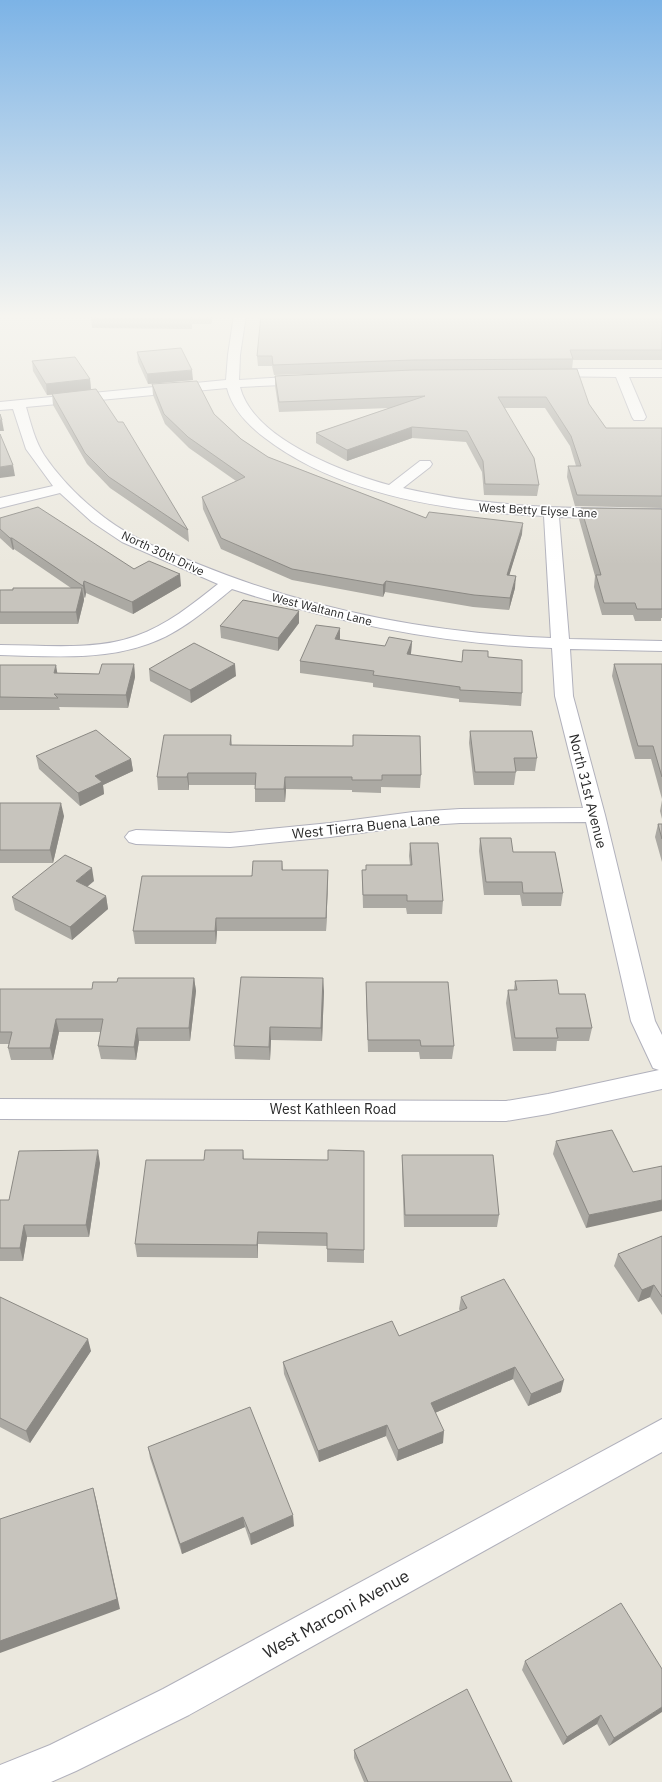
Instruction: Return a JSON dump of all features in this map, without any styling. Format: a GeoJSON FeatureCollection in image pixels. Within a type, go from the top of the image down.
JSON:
{"type":"FeatureCollection","features":[{"type":"Feature","properties":{"kind":"street"},"geometry":{"type":"LineString","coordinates":[[0,406],[73,398]]}},
{"type":"Feature","properties":{"kind":"street","name":"West Betty Elyse Lane"},"geometry":{"type":"LineString","coordinates":[[238,398],[253,422],[284,446],[315,464],[344,476],[392,490],[450,503],[495,510],[551,513],[662,514]]}},
{"type":"Feature","properties":{"kind":"street"},"geometry":{"type":"LineString","coordinates":[[632,398],[639,416]]}},
{"type":"Feature","properties":{"kind":"street","name":"North 30th Drive"},"geometry":{"type":"LineString","coordinates":[[18,403],[24,426],[36,453],[52,475],[64,488],[92,513],[123,536],[230,583]]}},
{"type":"Feature","properties":{"kind":"street"},"geometry":{"type":"LineString","coordinates":[[392,490],[425,464]]}},
{"type":"Feature","properties":{"kind":"street"},"geometry":{"type":"LineString","coordinates":[[0,503],[64,488]]}},
{"type":"Feature","properties":{"kind":"street","name":"North 31st Avenue"},"geometry":{"type":"LineString","coordinates":[[551,513],[564,696],[595,815],[643,1021],[662,1061]]}},
{"type":"Feature","properties":{"kind":"street"},"geometry":{"type":"LineString","coordinates":[[0,650],[108,648],[142,641],[162,632],[185,617],[230,583]]}},
{"type":"Feature","properties":{"kind":"street","name":"West Waltann Lane"},"geometry":{"type":"LineString","coordinates":[[230,583],[253,592],[345,617],[409,630],[457,637],[560,645],[662,646]]}},
{"type":"Feature","properties":{"kind":"street","name":"West Tierra Buena Lane"},"geometry":{"type":"LineString","coordinates":[[136,837],[230,840],[330,830],[413,819],[460,816],[595,815]]}},
{"type":"Feature","properties":{"kind":"street","name":"West Kathleen Road"},"geometry":{"type":"LineString","coordinates":[[0,1109],[506,1111],[548,1104],[662,1079]]}},
{"type":"Feature","properties":{"kind":"street","name":"West Marconi Avenue"},"geometry":{"type":"LineString","coordinates":[[6,1782],[63,1758],[176,1702],[662,1435]]}},
{"type":"Feature","properties":{"kind":"building"},"geometry":{"type":"Polygon","coordinates":[[[54,398],[102,398],[118,422],[123,422],[188,530],[109,477],[85,453],[54,398]]]}},
{"type":"Feature","properties":{"kind":"building"},"geometry":{"type":"Polygon","coordinates":[[[158,398],[206,398],[214,414],[241,439],[268,457],[426,518],[429,512],[523,523],[507,575],[516,576],[510,598],[474,595],[386,581],[383,585],[292,569],[221,538],[202,497],[245,477],[188,437],[164,414],[158,398]]]}},
{"type":"Feature","properties":{"kind":"building"},"geometry":{"type":"Polygon","coordinates":[[[278,398],[372,398],[279,402],[278,398]]]}},
{"type":"Feature","properties":{"kind":"building"},"geometry":{"type":"Polygon","coordinates":[[[419,398],[499,398],[534,458],[539,485],[485,484],[483,461],[467,431],[412,427],[347,450],[316,433],[419,398]]]}},
{"type":"Feature","properties":{"kind":"building"},"geometry":{"type":"Polygon","coordinates":[[[547,398],[587,398],[589,404],[606,428],[662,428],[662,496],[577,495],[568,466],[581,466],[571,436],[547,398]]]}},
{"type":"Feature","properties":{"kind":"building"},"geometry":{"type":"Polygon","coordinates":[[[0,434],[13,465],[0,467],[0,434]]]}},
{"type":"Feature","properties":{"kind":"building"},"geometry":{"type":"Polygon","coordinates":[[[38,507],[134,569],[149,561],[180,574],[132,602],[84,581],[83,586],[10,538],[0,529],[0,518],[38,507]]]}},
{"type":"Feature","properties":{"kind":"building"},"geometry":{"type":"Polygon","coordinates":[[[581,508],[662,509],[662,609],[637,609],[635,603],[604,603],[596,575],[601,575],[581,508]]]}},
{"type":"Feature","properties":{"kind":"building"},"geometry":{"type":"Polygon","coordinates":[[[13,588],[82,588],[76,612],[0,612],[0,590],[13,590],[13,588]]]}},
{"type":"Feature","properties":{"kind":"building"},"geometry":{"type":"Polygon","coordinates":[[[243,600],[299,611],[278,638],[220,626],[243,600]]]}},
{"type":"Feature","properties":{"kind":"building"},"geometry":{"type":"Polygon","coordinates":[[[316,625],[340,628],[335,639],[385,646],[389,637],[412,641],[407,654],[462,662],[463,650],[488,651],[488,657],[522,660],[522,693],[460,690],[460,687],[373,675],[374,671],[300,661],[316,625]]]}},
{"type":"Feature","properties":{"kind":"building"},"geometry":{"type":"Polygon","coordinates":[[[194,643],[235,664],[190,690],[149,669],[194,643]]]}},
{"type":"Feature","properties":{"kind":"building"},"geometry":{"type":"Polygon","coordinates":[[[102,664],[134,664],[126,695],[54,694],[58,698],[0,697],[0,665],[56,665],[54,673],[99,674],[102,664]]]}},
{"type":"Feature","properties":{"kind":"building"},"geometry":{"type":"Polygon","coordinates":[[[614,664],[662,664],[662,777],[653,746],[638,746],[614,664]]]}},
{"type":"Feature","properties":{"kind":"building"},"geometry":{"type":"Polygon","coordinates":[[[96,730],[131,759],[95,776],[102,782],[78,793],[36,756],[96,730]]]}},
{"type":"Feature","properties":{"kind":"building"},"geometry":{"type":"Polygon","coordinates":[[[470,731],[532,731],[537,758],[514,758],[516,772],[475,772],[470,731]]]}},
{"type":"Feature","properties":{"kind":"building"},"geometry":{"type":"Polygon","coordinates":[[[164,735],[231,735],[230,745],[353,746],[353,735],[420,736],[421,775],[382,775],[382,780],[352,780],[352,777],[285,777],[284,789],[255,789],[256,773],[188,773],[187,777],[157,777],[164,735]]]}},
{"type":"Feature","properties":{"kind":"building"},"geometry":{"type":"Polygon","coordinates":[[[0,803],[61,803],[50,850],[0,850],[0,803]]]}},
{"type":"Feature","properties":{"kind":"building"},"geometry":{"type":"Polygon","coordinates":[[[658,824],[662,824],[662,839],[658,824]]]}},
{"type":"Feature","properties":{"kind":"building"},"geometry":{"type":"Polygon","coordinates":[[[480,838],[511,838],[513,852],[555,852],[563,893],[523,893],[522,882],[486,882],[480,838]]]}},
{"type":"Feature","properties":{"kind":"building"},"geometry":{"type":"Polygon","coordinates":[[[410,843],[438,843],[443,901],[407,901],[407,895],[363,895],[362,870],[366,870],[366,865],[412,865],[410,843]]]}},
{"type":"Feature","properties":{"kind":"building"},"geometry":{"type":"Polygon","coordinates":[[[65,855],[92,868],[76,881],[106,896],[70,927],[12,897],[65,855]]]}},
{"type":"Feature","properties":{"kind":"building"},"geometry":{"type":"Polygon","coordinates":[[[253,861],[282,861],[282,870],[328,870],[326,918],[216,918],[215,931],[133,931],[142,876],[252,876],[253,861]]]}},
{"type":"Feature","properties":{"kind":"building"},"geometry":{"type":"Polygon","coordinates":[[[241,977],[323,978],[321,1028],[270,1027],[269,1047],[234,1046],[241,977]]]}},
{"type":"Feature","properties":{"kind":"building"},"geometry":{"type":"Polygon","coordinates":[[[118,978],[194,978],[189,1028],[137,1028],[134,1047],[98,1046],[103,1019],[56,1019],[50,1048],[8,1048],[12,1032],[0,1032],[0,989],[92,989],[93,982],[117,982],[118,978]]]}},
{"type":"Feature","properties":{"kind":"building"},"geometry":{"type":"Polygon","coordinates":[[[557,980],[559,994],[585,994],[592,1028],[556,1028],[558,1038],[515,1038],[508,990],[517,990],[515,981],[557,980]]]}},
{"type":"Feature","properties":{"kind":"building"},"geometry":{"type":"Polygon","coordinates":[[[366,982],[448,982],[454,1046],[421,1046],[420,1040],[368,1040],[366,982]]]}},
{"type":"Feature","properties":{"kind":"building"},"geometry":{"type":"Polygon","coordinates":[[[612,1130],[633,1172],[662,1166],[662,1200],[589,1215],[556,1141],[612,1130]]]}},
{"type":"Feature","properties":{"kind":"building"},"geometry":{"type":"Polygon","coordinates":[[[98,1150],[86,1225],[24,1225],[20,1248],[0,1248],[0,1200],[9,1200],[19,1151],[98,1150]]]}},
{"type":"Feature","properties":{"kind":"building"},"geometry":{"type":"Polygon","coordinates":[[[205,1150],[243,1150],[243,1159],[328,1160],[328,1150],[364,1151],[364,1250],[327,1249],[327,1233],[258,1232],[257,1245],[135,1244],[146,1160],[204,1160],[205,1150]]]}},
{"type":"Feature","properties":{"kind":"building"},"geometry":{"type":"Polygon","coordinates":[[[402,1155],[493,1155],[499,1215],[405,1215],[402,1155]]]}},
{"type":"Feature","properties":{"kind":"building"},"geometry":{"type":"Polygon","coordinates":[[[662,1236],[662,1297],[654,1285],[642,1290],[618,1254],[662,1236]]]}},
{"type":"Feature","properties":{"kind":"building"},"geometry":{"type":"Polygon","coordinates":[[[504,1279],[564,1380],[531,1394],[515,1367],[431,1403],[444,1431],[398,1450],[387,1425],[318,1451],[283,1362],[392,1321],[399,1336],[467,1308],[461,1297],[504,1279]]]}},
{"type":"Feature","properties":{"kind":"building"},"geometry":{"type":"Polygon","coordinates":[[[0,1297],[88,1339],[26,1431],[0,1418],[0,1297]]]}},
{"type":"Feature","properties":{"kind":"building"},"geometry":{"type":"Polygon","coordinates":[[[250,1407],[293,1515],[250,1534],[243,1517],[180,1544],[148,1447],[250,1407]]]}},
{"type":"Feature","properties":{"kind":"building"},"geometry":{"type":"Polygon","coordinates":[[[93,1488],[117,1599],[0,1641],[0,1519],[93,1488]]]}},
{"type":"Feature","properties":{"kind":"building"},"geometry":{"type":"Polygon","coordinates":[[[621,1603],[662,1669],[662,1707],[614,1738],[601,1715],[567,1737],[525,1661],[621,1603]]]}},
{"type":"Feature","properties":{"kind":"building"},"geometry":{"type":"Polygon","coordinates":[[[467,1689],[512,1782],[368,1782],[354,1750],[467,1689]]]}}]}
